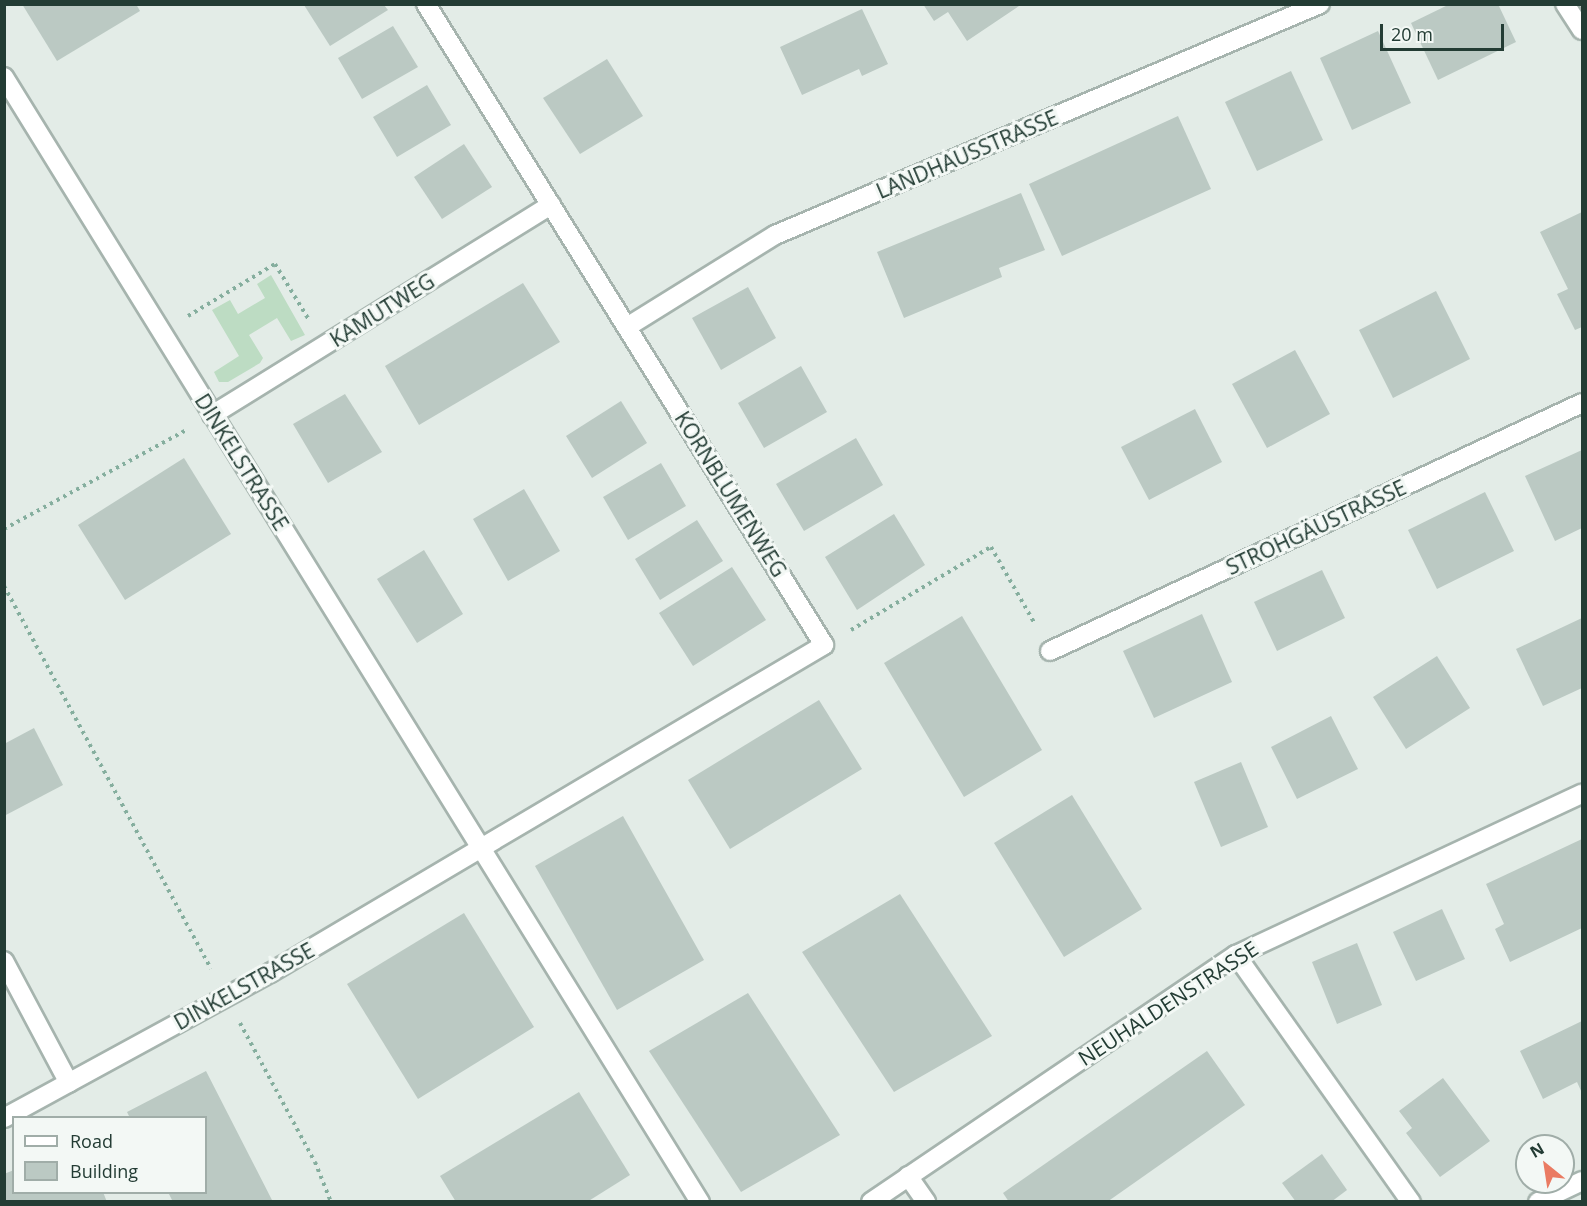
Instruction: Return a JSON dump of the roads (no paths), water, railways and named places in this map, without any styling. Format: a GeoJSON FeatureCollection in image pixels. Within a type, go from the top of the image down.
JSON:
{"type":"FeatureCollection","features":[{"type":"Feature","properties":{"kind":"street","name":"KORNBLUMENWEG"},"geometry":{"type":"LineString","coordinates":[[426,4],[824,645],[480,847]]}},
{"type":"Feature","properties":{"kind":"street","name":"LANDHAUSSTRASSE"},"geometry":{"type":"LineString","coordinates":[[627,327],[775,235],[1320,4]]}},
{"type":"Feature","properties":{"kind":"street"},"geometry":{"type":"LineString","coordinates":[[1565,4],[1582,30]]}},
{"type":"Feature","properties":{"kind":"street","name":"DINKELSTRASSE"},"geometry":{"type":"LineString","coordinates":[[4,77],[700,1202]]}},
{"type":"Feature","properties":{"kind":"street","name":"KAMUTWEG"},"geometry":{"type":"LineString","coordinates":[[213,415],[551,205]]}},
{"type":"Feature","properties":{"kind":"street","name":"STROHGÄUSTRASSE"},"geometry":{"type":"LineString","coordinates":[[1050,651],[1582,403]]}},
{"type":"Feature","properties":{"kind":"street","name":"NEUHALDENSTRASSE"},"geometry":{"type":"LineString","coordinates":[[871,1202],[1236,955],[1582,794]]}},
{"type":"Feature","properties":{"kind":"street","name":"DINKELSTRASSE"},"geometry":{"type":"LineString","coordinates":[[4,1118],[226,997],[480,847]]}},
{"type":"Feature","properties":{"kind":"street"},"geometry":{"type":"LineString","coordinates":[[1236,955],[1411,1202]]}},
{"type":"Feature","properties":{"kind":"street"},"geometry":{"type":"LineString","coordinates":[[4,961],[69,1083]]}},
{"type":"Feature","properties":{"kind":"street"},"geometry":{"type":"LineString","coordinates":[[908,1176],[926,1202]]}},
{"type":"Feature","properties":{"kind":"street"},"geometry":{"type":"LineString","coordinates":[[1538,1202],[1582,1181]]}}]}
